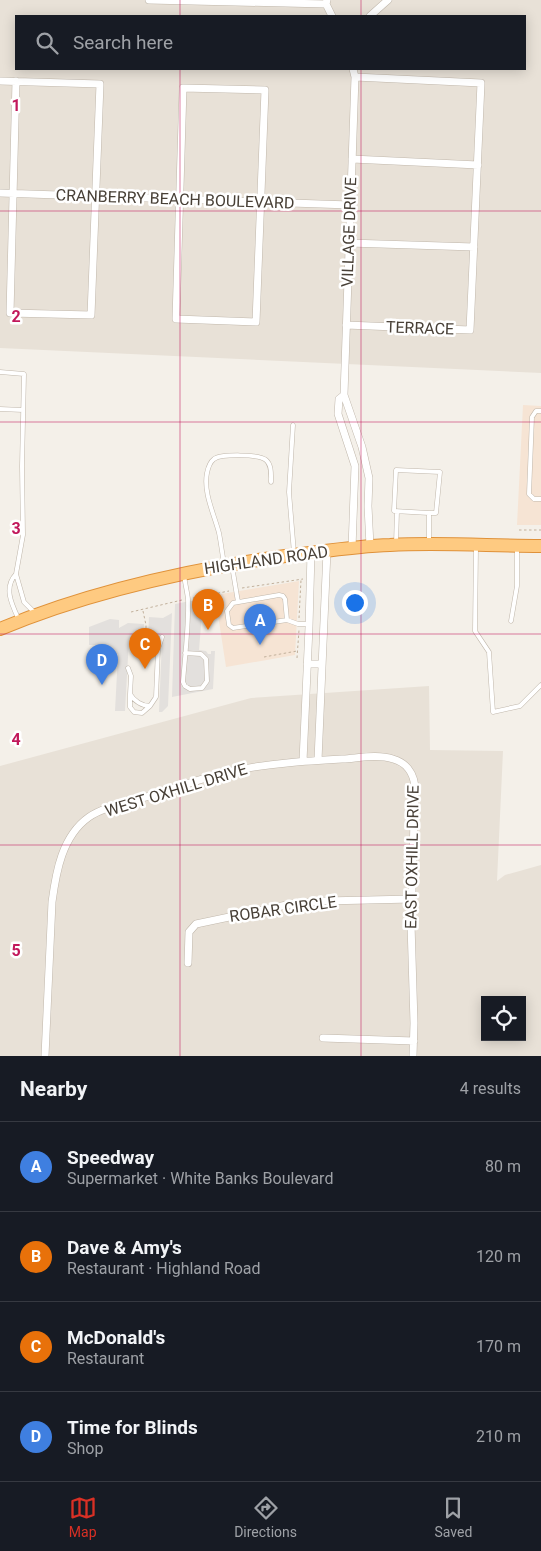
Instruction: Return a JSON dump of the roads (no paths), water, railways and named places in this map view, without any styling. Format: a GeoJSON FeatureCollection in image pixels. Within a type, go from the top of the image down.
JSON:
{"type":"FeatureCollection","features":[{"type":"Feature","properties":{"kind":"highway","name":"HIGHLAND ROAD"},"geometry":{"type":"LineString","coordinates":[[0,629],[37,614],[137,583],[228,565],[294,555],[396,544],[541,546]]}},
{"type":"Feature","properties":{"kind":"street"},"geometry":{"type":"LineString","coordinates":[[149,0],[326,2],[332,15]]}},
{"type":"Feature","properties":{"kind":"street"},"geometry":{"type":"LineString","coordinates":[[371,15],[388,0]]}},
{"type":"Feature","properties":{"kind":"street","name":"VILLAGE DRIVE"},"geometry":{"type":"LineString","coordinates":[[353,70],[355,77],[344,395],[362,447],[369,478],[370,546]]}},
{"type":"Feature","properties":{"kind":"street"},"geometry":{"type":"LineString","coordinates":[[349,243],[474,247],[481,83],[355,77]]}},
{"type":"Feature","properties":{"kind":"street"},"geometry":{"type":"LineString","coordinates":[[0,81],[100,84],[91,315],[10,313],[16,82]]}},
{"type":"Feature","properties":{"kind":"street"},"geometry":{"type":"LineString","coordinates":[[184,88],[265,90],[262,202],[256,322],[176,319],[184,88]]}},
{"type":"Feature","properties":{"kind":"street"},"geometry":{"type":"LineString","coordinates":[[352,159],[478,165]]}},
{"type":"Feature","properties":{"kind":"street","name":"CRANBERRY BEACH BOULEVARD"},"geometry":{"type":"LineString","coordinates":[[0,193],[350,205]]}},
{"type":"Feature","properties":{"kind":"street","name":"TERRACE"},"geometry":{"type":"LineString","coordinates":[[346,325],[470,330],[474,247]]}},
{"type":"Feature","properties":{"kind":"street","name":"VILLAGE DRIVE"},"geometry":{"type":"LineString","coordinates":[[344,395],[339,400],[338,414],[355,466],[352,548]]}},
{"type":"Feature","properties":{"kind":"street"},"geometry":{"type":"LineString","coordinates":[[318,760],[327,551]]}},
{"type":"Feature","properties":{"kind":"street"},"geometry":{"type":"LineString","coordinates":[[303,761],[311,553]]}},
{"type":"Feature","properties":{"kind":"street"},"geometry":{"type":"LineString","coordinates":[[309,626],[323,627]]}},
{"type":"Feature","properties":{"kind":"street"},"geometry":{"type":"LineString","coordinates":[[307,664],[322,664]]}},
{"type":"Feature","properties":{"kind":"street","name":"EAST OXHILL DRIVE"},"geometry":{"type":"LineString","coordinates":[[303,761],[384,757],[401,762],[414,777],[411,924],[413,1056]]}},
{"type":"Feature","properties":{"kind":"street","name":"WEST OXHILL DRIVE"},"geometry":{"type":"LineString","coordinates":[[45,1056],[52,902],[55,878],[62,855],[74,831],[89,817],[111,807],[185,784],[236,770],[303,761]]}},
{"type":"Feature","properties":{"kind":"street","name":"ROBAR CIRCLE"},"geometry":{"type":"LineString","coordinates":[[188,963],[189,932],[196,924],[258,910],[300,904],[370,899],[412,899]]}},
{"type":"Feature","properties":{"kind":"street"},"geometry":{"type":"LineString","coordinates":[[323,1038],[414,1041]]}},
{"type":"Feature","properties":{"kind":"lane"},"geometry":{"type":"LineString","coordinates":[[0,372],[24,374],[23,535],[16,574],[24,602],[37,614]]}},
{"type":"Feature","properties":{"kind":"lane"},"geometry":{"type":"LineString","coordinates":[[0,409],[23,410]]}},
{"type":"Feature","properties":{"kind":"lane"},"geometry":{"type":"LineString","coordinates":[[541,411],[536,411],[532,417],[529,494],[534,499],[541,499]]}},
{"type":"Feature","properties":{"kind":"lane"},"geometry":{"type":"LineString","coordinates":[[293,425],[289,492],[294,555]]}},
{"type":"Feature","properties":{"kind":"lane"},"geometry":{"type":"LineString","coordinates":[[238,602],[236,589],[208,493],[207,474],[209,465],[212,460],[232,455],[261,457],[270,464],[271,482]]}},
{"type":"Feature","properties":{"kind":"lane"},"geometry":{"type":"LineString","coordinates":[[396,470],[440,472],[436,512],[429,512],[394,511],[396,470]]}},
{"type":"Feature","properties":{"kind":"lane"},"geometry":{"type":"LineString","coordinates":[[396,544],[397,511]]}},
{"type":"Feature","properties":{"kind":"lane"},"geometry":{"type":"LineString","coordinates":[[429,512],[429,544]]}},
{"type":"Feature","properties":{"kind":"lane"},"geometry":{"type":"LineString","coordinates":[[476,544],[475,631],[488,652],[493,712],[520,706],[541,685]]}},
{"type":"Feature","properties":{"kind":"lane"},"geometry":{"type":"LineString","coordinates":[[511,621],[517,586],[517,546]]}},
{"type":"Feature","properties":{"kind":"lane"},"geometry":{"type":"LineString","coordinates":[[183,573],[188,599],[183,682],[190,689],[202,688],[207,680],[206,659],[201,654],[185,653]]}},
{"type":"Feature","properties":{"kind":"lane"},"geometry":{"type":"LineString","coordinates":[[16,574],[12,578],[9,588],[19,621]]}},
{"type":"Feature","properties":{"kind":"lane"},"geometry":{"type":"LineString","coordinates":[[287,620],[285,599],[284,596],[279,595],[233,603],[227,611],[229,624],[233,628],[287,620],[309,626]]}},
{"type":"Feature","properties":{"kind":"lane"},"geometry":{"type":"LineString","coordinates":[[128,668],[131,676],[130,708],[134,712],[142,713],[152,704],[156,697],[158,649],[162,637]]}},
{"type":"Feature","properties":{"kind":"lane"},"geometry":{"type":"LineString","coordinates":[[130,694],[134,700],[143,705],[150,706],[152,704]]}},
{"type":"Feature","properties":{"kind":"place","name":"Dave & Amy's"},"geometry":{"type":"Point","coordinates":[208,630]}},
{"type":"Feature","properties":{"kind":"place","name":"Speedway"},"geometry":{"type":"Point","coordinates":[260,645]}},
{"type":"Feature","properties":{"kind":"place","name":"McDonald's"},"geometry":{"type":"Point","coordinates":[145,669]}},
{"type":"Feature","properties":{"kind":"place","name":"Time for Blinds"},"geometry":{"type":"Point","coordinates":[102,685]}}]}
